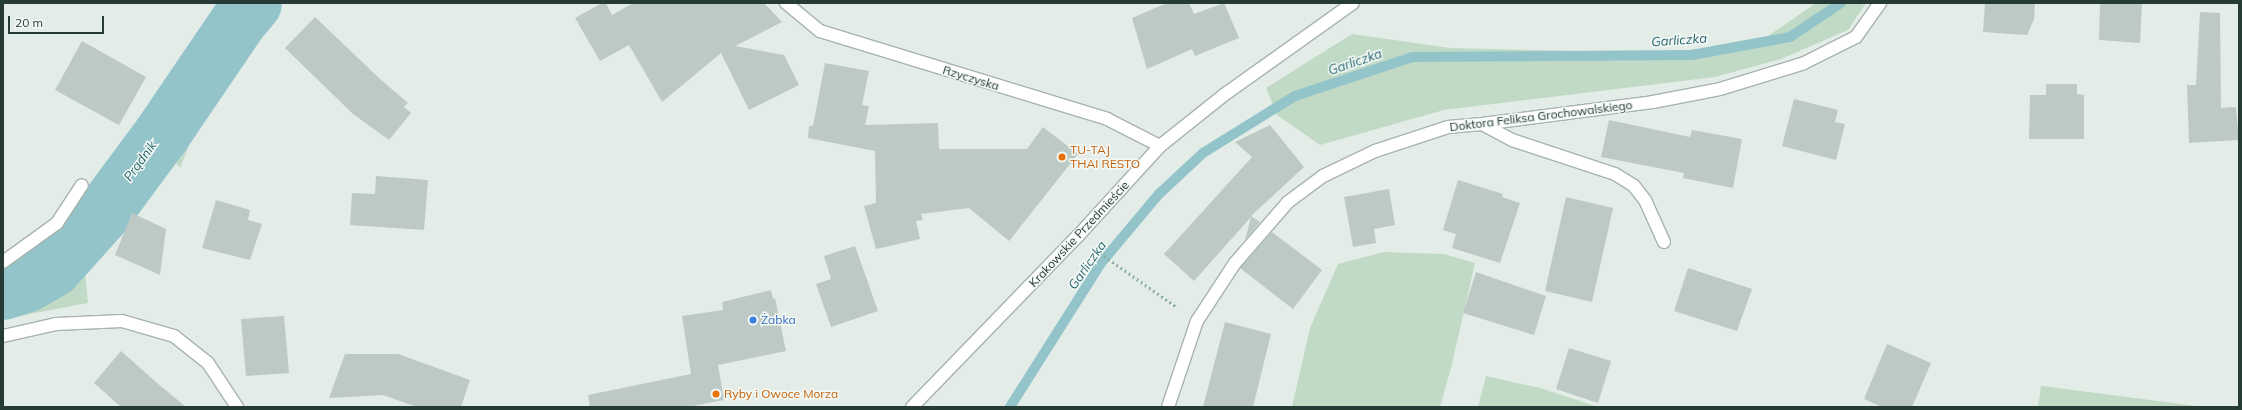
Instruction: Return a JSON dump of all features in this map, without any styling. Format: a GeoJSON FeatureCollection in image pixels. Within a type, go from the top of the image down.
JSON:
{"type":"FeatureCollection","features":[{"type":"Feature","properties":{"kind":"street","name":"Rzyczyska"},"geometry":{"type":"LineString","coordinates":[[786,3],[820,31],[1107,119],[1160,146]]}},
{"type":"Feature","properties":{"kind":"street","name":"Krakowskie Przedmieście"},"geometry":{"type":"LineString","coordinates":[[912,407],[1087,226],[1160,146],[1224,95],[1353,3]]}},
{"type":"Feature","properties":{"kind":"street","name":"Doktora Feliksa Grochowalskiego"},"geometry":{"type":"LineString","coordinates":[[1168,407],[1173,387],[1197,321],[1235,263],[1288,202],[1323,176],[1375,151],[1448,127],[1653,102],[1720,89],[1794,66],[1856,37],[1880,3]]}},
{"type":"Feature","properties":{"kind":"street"},"geometry":{"type":"LineString","coordinates":[[1482,124],[1512,140],[1616,174],[1634,186],[1645,200],[1664,242]]}},
{"type":"Feature","properties":{"kind":"street"},"geometry":{"type":"LineString","coordinates":[[3,262],[58,223],[82,185]]}},
{"type":"Feature","properties":{"kind":"street"},"geometry":{"type":"LineString","coordinates":[[3,336],[56,324],[122,321],[174,336],[208,363],[237,407]]}},
{"type":"Feature","properties":{"kind":"path"},"geometry":{"type":"LineString","coordinates":[[1094,249],[1197,321]]}},
{"type":"Feature","properties":{"kind":"green space"},"geometry":{"type":"Polygon","coordinates":[[[233,3],[282,3],[207,101],[180,168],[166,151],[150,121],[233,3]]]}},
{"type":"Feature","properties":{"kind":"green space"},"geometry":{"type":"Polygon","coordinates":[[[1816,3],[1866,3],[1848,30],[1781,59],[1715,77],[1444,110],[1320,145],[1277,115],[1266,88],[1352,34],[1450,48],[1675,53],[1768,36],[1816,3]]]}},
{"type":"Feature","properties":{"kind":"green space"},"geometry":{"type":"Polygon","coordinates":[[[140,135],[155,164],[83,253],[88,303],[3,319],[3,270],[54,238],[100,193],[140,135]]]}},
{"type":"Feature","properties":{"kind":"green space"},"geometry":{"type":"Polygon","coordinates":[[[1384,252],[1444,254],[1475,263],[1451,368],[1440,407],[1292,407],[1310,328],[1338,264],[1384,252]]]}},
{"type":"Feature","properties":{"kind":"green space"},"geometry":{"type":"Polygon","coordinates":[[[1486,376],[1540,388],[1598,407],[1478,407],[1486,376]]]}},
{"type":"Feature","properties":{"kind":"green space"},"geometry":{"type":"Polygon","coordinates":[[[2042,386],[2204,407],[2038,407],[2042,386]]]}},
{"type":"Feature","properties":{"kind":"building"},"geometry":{"type":"Polygon","coordinates":[[[602,3],[606,3],[612,15],[633,3],[764,3],[782,22],[735,46],[784,55],[799,85],[749,110],[721,53],[662,102],[629,45],[600,61],[575,18],[602,3]]]}},
{"type":"Feature","properties":{"kind":"building"},"geometry":{"type":"Polygon","coordinates":[[[1167,3],[1189,3],[1194,14],[1224,3],[1239,38],[1195,56],[1192,49],[1147,69],[1132,18],[1167,3]]]}},
{"type":"Feature","properties":{"kind":"building"},"geometry":{"type":"Polygon","coordinates":[[[1985,3],[2035,3],[2034,19],[2027,35],[1983,32],[1985,3]]]}},
{"type":"Feature","properties":{"kind":"building"},"geometry":{"type":"Polygon","coordinates":[[[2100,3],[2142,3],[2140,43],[2099,40],[2100,3]]]}},
{"type":"Feature","properties":{"kind":"building"},"geometry":{"type":"Polygon","coordinates":[[[2200,12],[2220,13],[2221,108],[2236,107],[2239,140],[2189,143],[2187,85],[2196,85],[2200,12]]]}},
{"type":"Feature","properties":{"kind":"building"},"geometry":{"type":"Polygon","coordinates":[[[315,17],[380,79],[408,103],[404,107],[411,113],[389,140],[353,114],[285,48],[315,17]]]}},
{"type":"Feature","properties":{"kind":"building"},"geometry":{"type":"Polygon","coordinates":[[[82,41],[146,77],[119,125],[55,90],[82,41]]]}},
{"type":"Feature","properties":{"kind":"building"},"geometry":{"type":"Polygon","coordinates":[[[825,63],[869,71],[862,105],[869,106],[865,125],[938,123],[939,149],[1027,149],[1043,127],[1078,154],[1009,241],[969,208],[921,214],[923,220],[916,221],[920,239],[876,249],[864,206],[876,203],[875,151],[808,138],[809,126],[813,126],[825,63]]]}},
{"type":"Feature","properties":{"kind":"building"},"geometry":{"type":"Polygon","coordinates":[[[2046,84],[2077,84],[2077,94],[2084,95],[2084,139],[2029,139],[2030,95],[2046,95],[2046,84]]]}},
{"type":"Feature","properties":{"kind":"building"},"geometry":{"type":"Polygon","coordinates":[[[1794,99],[1838,110],[1835,122],[1845,124],[1836,160],[1782,146],[1794,99]]]}},
{"type":"Feature","properties":{"kind":"building"},"geometry":{"type":"Polygon","coordinates":[[[1609,120],[1690,137],[1692,130],[1742,139],[1733,188],[1683,178],[1684,173],[1601,157],[1609,120]]]}},
{"type":"Feature","properties":{"kind":"building"},"geometry":{"type":"Polygon","coordinates":[[[1270,125],[1304,167],[1251,216],[1260,222],[1245,240],[1251,217],[1194,281],[1164,254],[1252,157],[1235,142],[1270,125]]]}},
{"type":"Feature","properties":{"kind":"building"},"geometry":{"type":"Polygon","coordinates":[[[376,176],[428,180],[424,230],[350,225],[352,193],[375,194],[376,176]]]}},
{"type":"Feature","properties":{"kind":"building"},"geometry":{"type":"Polygon","coordinates":[[[1458,180],[1503,194],[1502,197],[1520,203],[1500,263],[1452,248],[1456,234],[1443,230],[1458,180]]]}},
{"type":"Feature","properties":{"kind":"building"},"geometry":{"type":"Polygon","coordinates":[[[1389,189],[1395,225],[1374,229],[1376,243],[1353,247],[1344,197],[1389,189]]]}},
{"type":"Feature","properties":{"kind":"building"},"geometry":{"type":"Polygon","coordinates":[[[1566,197],[1613,208],[1592,302],[1545,291],[1566,197]]]}},
{"type":"Feature","properties":{"kind":"building"},"geometry":{"type":"Polygon","coordinates":[[[216,200],[250,210],[248,220],[262,224],[250,260],[202,248],[216,200]]]}},
{"type":"Feature","properties":{"kind":"building"},"geometry":{"type":"Polygon","coordinates":[[[132,213],[166,229],[160,275],[115,255],[132,213]]]}},
{"type":"Feature","properties":{"kind":"building"},"geometry":{"type":"Polygon","coordinates":[[[1272,232],[1322,270],[1293,309],[1240,268],[1272,232]]]}},
{"type":"Feature","properties":{"kind":"building"},"geometry":{"type":"Polygon","coordinates":[[[855,246],[878,311],[831,327],[816,284],[831,279],[824,256],[855,246]]]}},
{"type":"Feature","properties":{"kind":"building"},"geometry":{"type":"Polygon","coordinates":[[[1688,268],[1752,289],[1737,331],[1674,311],[1688,268]]]}},
{"type":"Feature","properties":{"kind":"building"},"geometry":{"type":"Polygon","coordinates":[[[1476,272],[1546,296],[1534,335],[1463,313],[1476,272]]]}},
{"type":"Feature","properties":{"kind":"building"},"geometry":{"type":"Polygon","coordinates":[[[771,290],[773,299],[775,298],[786,351],[718,365],[724,400],[688,407],[590,407],[588,395],[691,374],[682,316],[723,310],[722,302],[771,290]]]}},
{"type":"Feature","properties":{"kind":"building"},"geometry":{"type":"Polygon","coordinates":[[[284,316],[289,373],[246,376],[241,319],[284,316]]]}},
{"type":"Feature","properties":{"kind":"building"},"geometry":{"type":"Polygon","coordinates":[[[1225,322],[1271,334],[1253,407],[1203,407],[1225,322]]]}},
{"type":"Feature","properties":{"kind":"building"},"geometry":{"type":"Polygon","coordinates":[[[1887,344],[1931,363],[1912,407],[1882,407],[1864,399],[1887,344]]]}},
{"type":"Feature","properties":{"kind":"building"},"geometry":{"type":"Polygon","coordinates":[[[1569,348],[1611,361],[1598,403],[1556,389],[1569,348]]]}},
{"type":"Feature","properties":{"kind":"building"},"geometry":{"type":"Polygon","coordinates":[[[121,351],[186,407],[121,407],[94,383],[121,351]]]}},
{"type":"Feature","properties":{"kind":"building"},"geometry":{"type":"Polygon","coordinates":[[[345,354],[398,354],[470,380],[461,407],[417,407],[383,395],[329,398],[345,354]]]}},
{"type":"Feature","properties":{"kind":"waterway","name":"Prądnik"},"geometry":{"type":"LineString","coordinates":[[3,291],[27,283],[53,268],[105,210],[162,133],[238,21],[253,3]]}},
{"type":"Feature","properties":{"kind":"waterway","name":"Garliczka"},"geometry":{"type":"LineString","coordinates":[[1010,407],[1101,263],[1159,194],[1203,153],[1295,96],[1412,57],[1692,55],[1790,37],[1841,3]]}},
{"type":"Feature","properties":{"kind":"place","name":"TU-TAJ THAI RESTO"},"geometry":{"type":"Point","coordinates":[1062,157]}},
{"type":"Feature","properties":{"kind":"place","name":"Żabka"},"geometry":{"type":"Point","coordinates":[753,320]}},
{"type":"Feature","properties":{"kind":"place","name":"Ryby i Owoce Morza"},"geometry":{"type":"Point","coordinates":[716,394]}}]}
